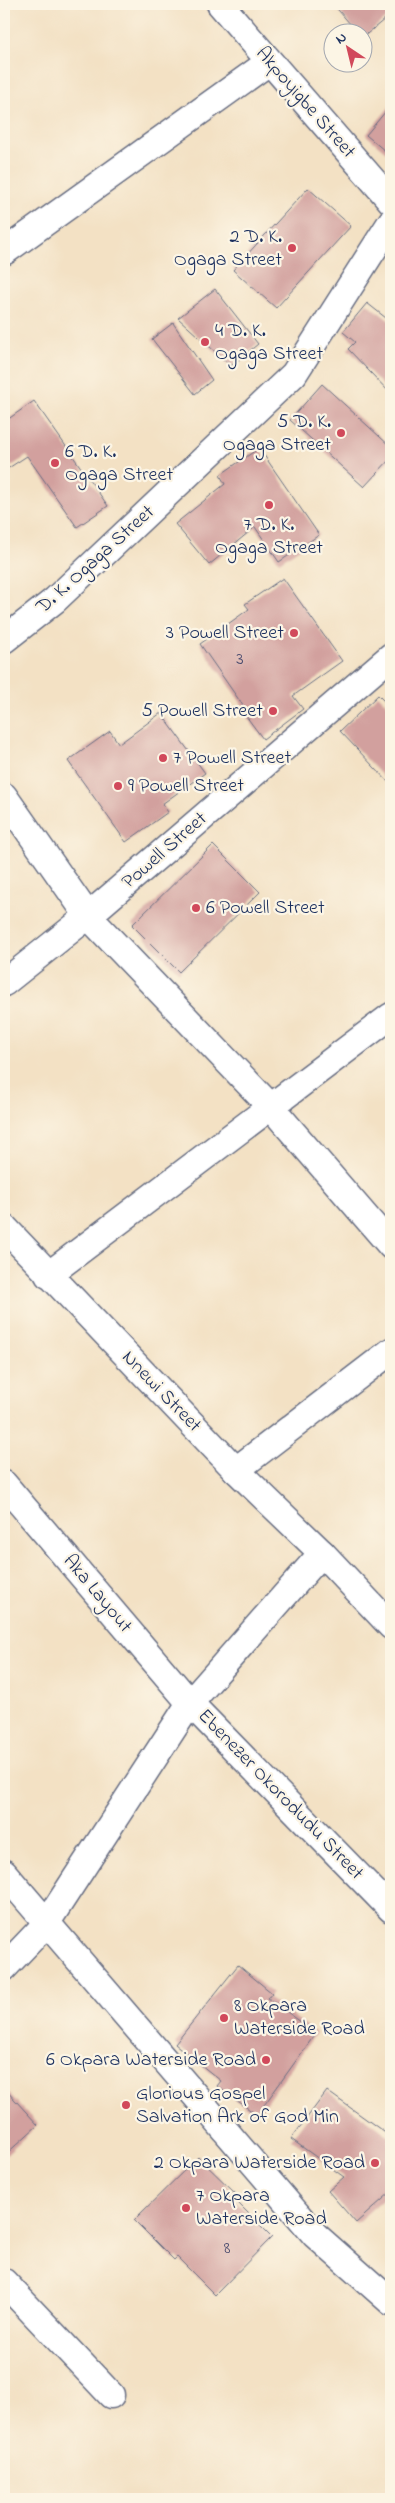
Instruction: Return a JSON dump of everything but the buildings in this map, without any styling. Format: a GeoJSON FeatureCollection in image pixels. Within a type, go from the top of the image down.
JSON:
{"type":"FeatureCollection","features":[{"type":"Feature","properties":{"kind":"street","name":"Akpoyigbe Street"},"geometry":{"type":"LineString","coordinates":[[220,4],[391,201]]}},
{"type":"Feature","properties":{"kind":"street"},"geometry":{"type":"LineString","coordinates":[[4,252],[269,62]]}},
{"type":"Feature","properties":{"kind":"street","name":"D. K. Ogaga Street"},"geometry":{"type":"LineString","coordinates":[[4,640],[55,600],[294,374],[391,222]]}},
{"type":"Feature","properties":{"kind":"street","name":"Powell Street"},"geometry":{"type":"LineString","coordinates":[[4,983],[88,916],[391,656]]}},
{"type":"Feature","properties":{"kind":"street"},"geometry":{"type":"LineString","coordinates":[[4,796],[88,916],[271,1107],[391,1246]]}},
{"type":"Feature","properties":{"kind":"street"},"geometry":{"type":"LineString","coordinates":[[48,1275],[391,1016]]}},
{"type":"Feature","properties":{"kind":"street","name":"Nnewi Street"},"geometry":{"type":"LineString","coordinates":[[4,1227],[236,1470],[322,1553],[391,1626]]}},
{"type":"Feature","properties":{"kind":"street"},"geometry":{"type":"LineString","coordinates":[[236,1470],[391,1351]]}},
{"type":"Feature","properties":{"kind":"street","name":"Aka Layout"},"geometry":{"type":"LineString","coordinates":[[4,1484],[190,1703]]}},
{"type":"Feature","properties":{"kind":"street"},"geometry":{"type":"LineString","coordinates":[[4,1968],[46,1924],[190,1703],[322,1553]]}},
{"type":"Feature","properties":{"kind":"street","name":"Ebenezer Okorodudu Street"},"geometry":{"type":"LineString","coordinates":[[190,1703],[391,1909]]}},
{"type":"Feature","properties":{"kind":"street"},"geometry":{"type":"LineString","coordinates":[[4,1873],[316,2235],[391,2302]]}},
{"type":"Feature","properties":{"kind":"street"},"geometry":{"type":"LineString","coordinates":[[4,2282],[111,2395]]}},
{"type":"Feature","properties":{"kind":"place","name":"2 D. K. Ogaga Street"},"geometry":{"type":"Point","coordinates":[292,248]}},
{"type":"Feature","properties":{"kind":"place","name":"4 D. K. Ogaga Street"},"geometry":{"type":"Point","coordinates":[205,342]}},
{"type":"Feature","properties":{"kind":"place","name":"5 D. K. Ogaga Street"},"geometry":{"type":"Point","coordinates":[341,433]}},
{"type":"Feature","properties":{"kind":"place","name":"6 D. K. Ogaga Street"},"geometry":{"type":"Point","coordinates":[55,463]}},
{"type":"Feature","properties":{"kind":"place","name":"7 D. K. Ogaga Street"},"geometry":{"type":"Point","coordinates":[269,505]}},
{"type":"Feature","properties":{"kind":"place","name":"3 Powell Street"},"geometry":{"type":"Point","coordinates":[294,633]}},
{"type":"Feature","properties":{"kind":"place","name":"5 Powell Street"},"geometry":{"type":"Point","coordinates":[273,711]}},
{"type":"Feature","properties":{"kind":"place","name":"7 Powell Street"},"geometry":{"type":"Point","coordinates":[163,758]}},
{"type":"Feature","properties":{"kind":"place","name":"9 Powell Street"},"geometry":{"type":"Point","coordinates":[118,786]}},
{"type":"Feature","properties":{"kind":"place","name":"6 Powell Street"},"geometry":{"type":"Point","coordinates":[196,908]}},
{"type":"Feature","properties":{"kind":"place","name":"8 Okpara Waterside Road"},"geometry":{"type":"Point","coordinates":[224,2018]}},
{"type":"Feature","properties":{"kind":"place","name":"6 Okpara Waterside Road"},"geometry":{"type":"Point","coordinates":[266,2060]}},
{"type":"Feature","properties":{"kind":"place","name":"Glorious Gospel Salvation Ark of God Min"},"geometry":{"type":"Point","coordinates":[126,2105]}},
{"type":"Feature","properties":{"kind":"place","name":"2 Okpara Waterside Road"},"geometry":{"type":"Point","coordinates":[375,2163]}},
{"type":"Feature","properties":{"kind":"place","name":"7 Okpara Waterside Road"},"geometry":{"type":"Point","coordinates":[186,2208]}}]}
